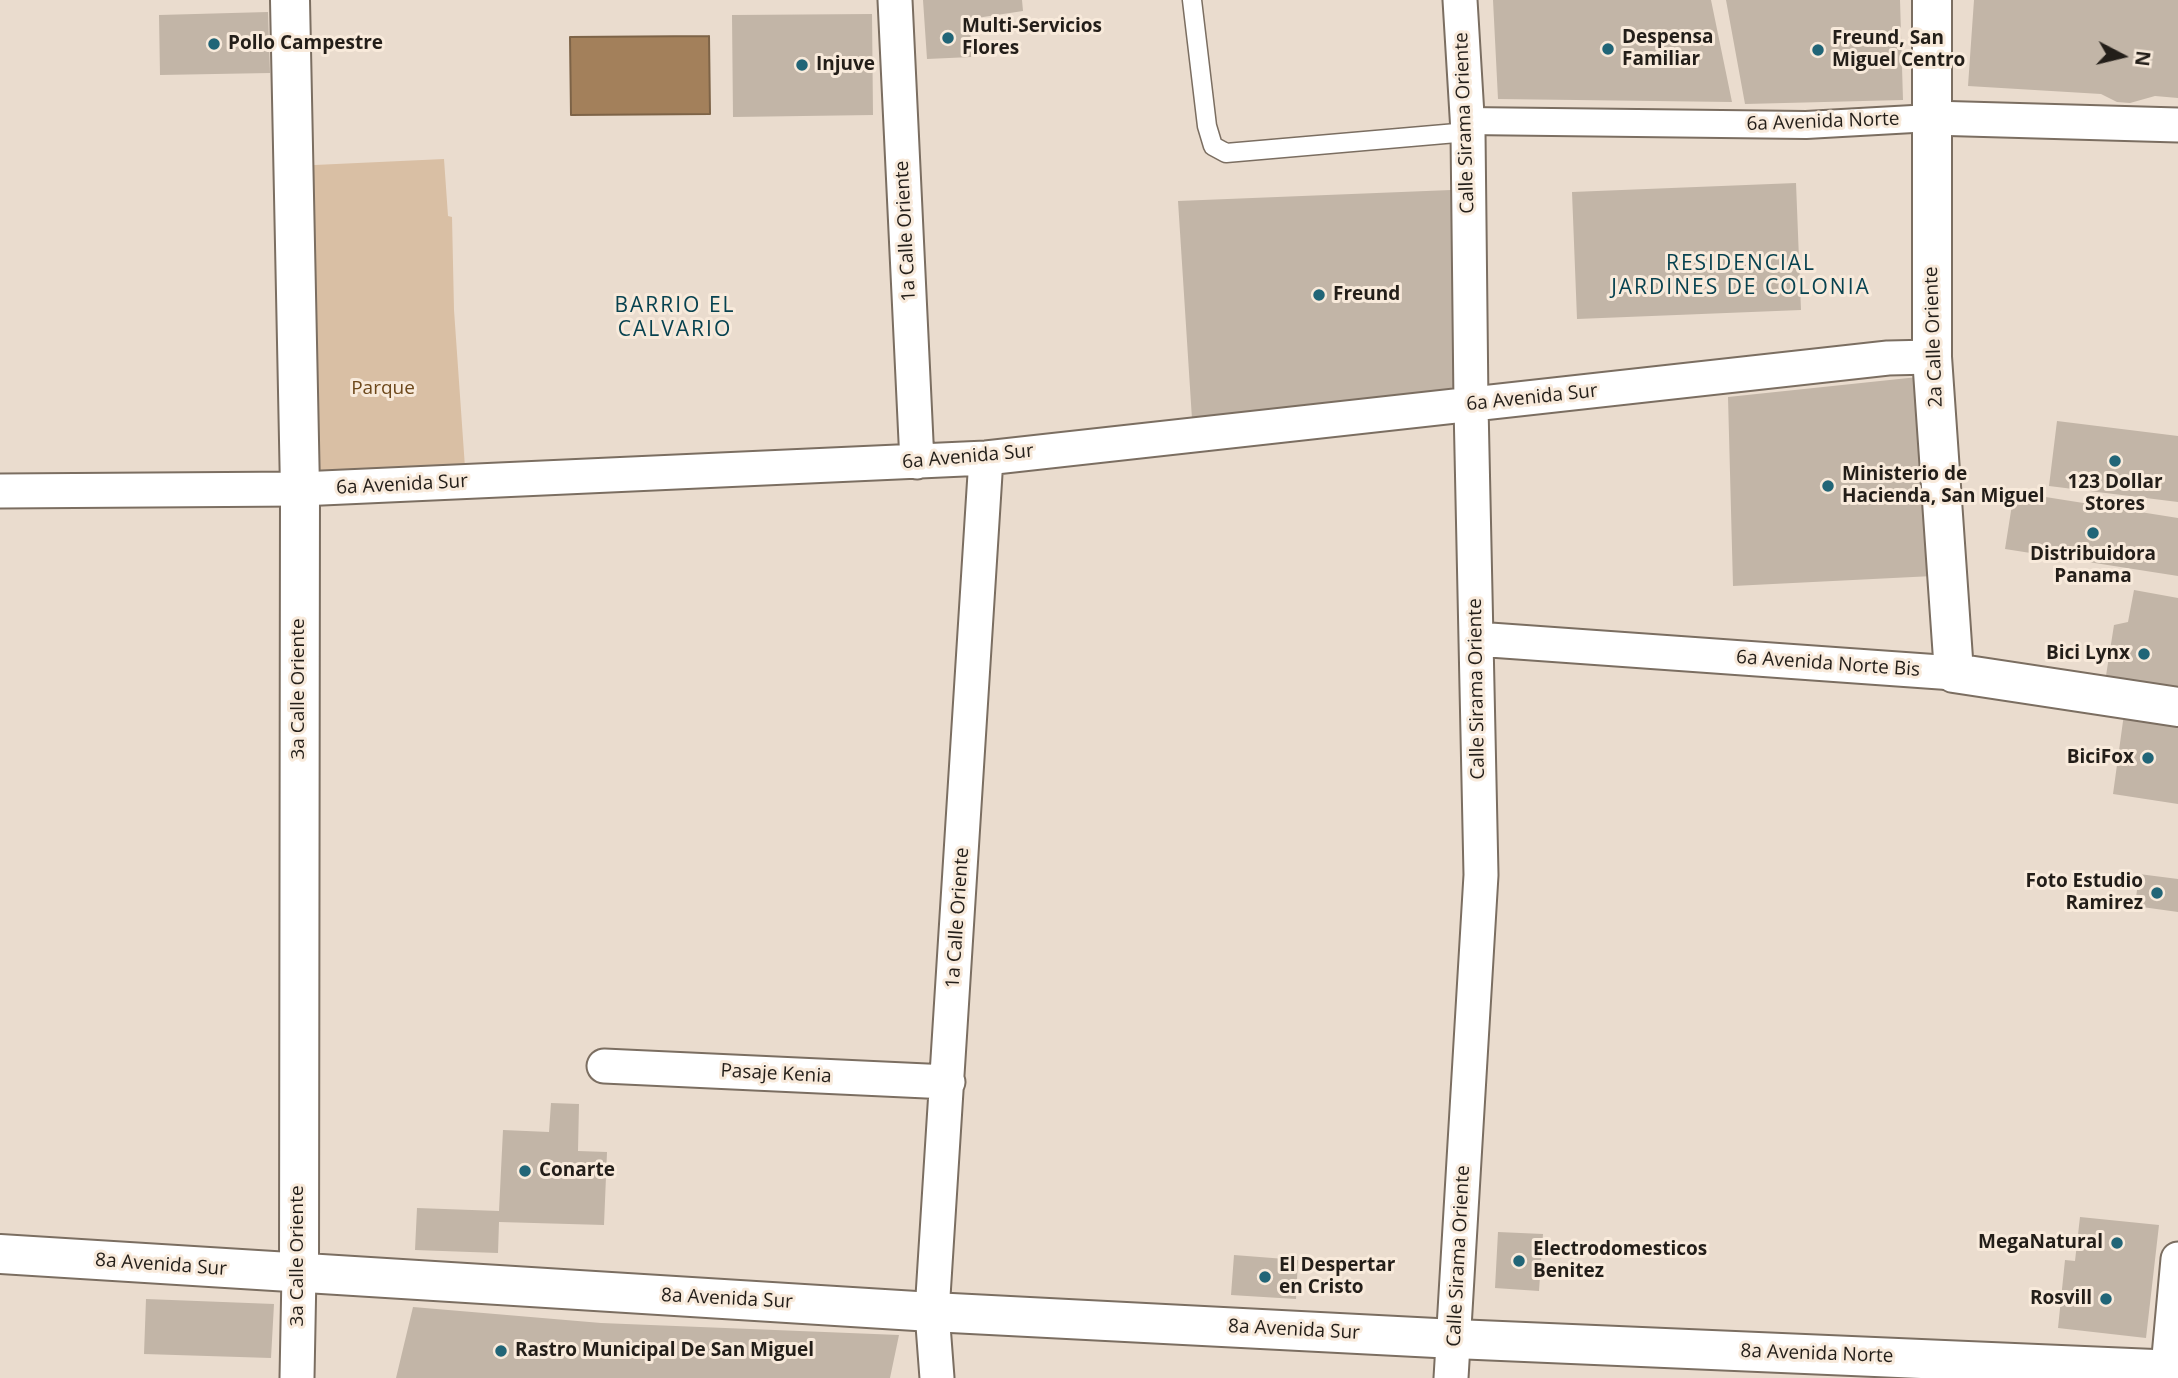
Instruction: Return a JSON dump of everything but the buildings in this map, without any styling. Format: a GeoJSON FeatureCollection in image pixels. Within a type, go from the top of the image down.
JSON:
{"type":"FeatureCollection","features":[{"type":"Feature","properties":{"kind":"street","name":"3a Calle Oriente"},"geometry":{"type":"LineString","coordinates":[[290,0],[300,489],[297,1378]]}},
{"type":"Feature","properties":{"kind":"street","name":"1a Calle Oriente"},"geometry":{"type":"LineString","coordinates":[[895,0],[917,462]]}},
{"type":"Feature","properties":{"kind":"street","name":"Calle Sirama Oriente"},"geometry":{"type":"LineString","coordinates":[[1451,1378],[1481,875],[1467,126],[1460,0]]}},
{"type":"Feature","properties":{"kind":"street","name":"2a Calle Oriente"},"geometry":{"type":"LineString","coordinates":[[1932,0],[1932,356],[1954,673]]}},
{"type":"Feature","properties":{"kind":"street","name":"6a Avenida Norte"},"geometry":{"type":"LineString","coordinates":[[1467,126],[1806,125],[1931,118],[2178,125]]}},
{"type":"Feature","properties":{"kind":"street","name":"6a Avenida Sur"},"geometry":{"type":"LineString","coordinates":[[0,491],[300,489],[986,458],[1888,358],[1932,356]]}},
{"type":"Feature","properties":{"kind":"street","name":"1a Calle Oriente"},"geometry":{"type":"LineString","coordinates":[[937,1378],[932,1312],[986,458]]}},
{"type":"Feature","properties":{"kind":"street","name":"6a Avenida Norte Bis"},"geometry":{"type":"LineString","coordinates":[[1476,639],[1954,673],[2178,707]]}},
{"type":"Feature","properties":{"kind":"street","name":"Pasaje Kenia"},"geometry":{"type":"LineString","coordinates":[[604,1066],[948,1082]]}},
{"type":"Feature","properties":{"kind":"street","name":"8a Avenida Sur"},"geometry":{"type":"LineString","coordinates":[[0,1254],[932,1312],[1455,1339]]}},
{"type":"Feature","properties":{"kind":"street"},"geometry":{"type":"LineString","coordinates":[[2171,1372],[2178,1259]]}},
{"type":"Feature","properties":{"kind":"street","name":"8a Avenida Norte"},"geometry":{"type":"LineString","coordinates":[[1455,1339],[2171,1372]]}},
{"type":"Feature","properties":{"kind":"lane"},"geometry":{"type":"LineString","coordinates":[[1192,0],[1207,126],[1213,146],[1226,153],[1467,126]]}},
{"type":"Feature","properties":{"kind":"green space","name":"Parque"},"geometry":{"type":"Polygon","coordinates":[[[444,159],[448,216],[452,217],[454,310],[466,482],[313,489],[293,166],[444,159]]]}},
{"type":"Feature","properties":{"kind":"shaded area"},"geometry":{"type":"Polygon","coordinates":[[[709,36],[710,114],[571,115],[570,37],[709,36]]]}},
{"type":"Feature","properties":{"kind":"place","name":"Multi-Servicios Flores"},"geometry":{"type":"Point","coordinates":[948,38]}},
{"type":"Feature","properties":{"kind":"place","name":"Pollo Campestre"},"geometry":{"type":"Point","coordinates":[214,44]}},
{"type":"Feature","properties":{"kind":"place","name":"Despensa Familiar"},"geometry":{"type":"Point","coordinates":[1608,49]}},
{"type":"Feature","properties":{"kind":"place","name":"Freund, San Miguel Centro"},"geometry":{"type":"Point","coordinates":[1818,50]}},
{"type":"Feature","properties":{"kind":"place","name":"Injuve"},"geometry":{"type":"Point","coordinates":[802,65]}},
{"type":"Feature","properties":{"kind":"place","name":"Freund"},"geometry":{"type":"Point","coordinates":[1319,295]}},
{"type":"Feature","properties":{"kind":"place","name":"123 Dollar Stores"},"geometry":{"type":"Point","coordinates":[2115,461]}},
{"type":"Feature","properties":{"kind":"place","name":"Ministerio de Hacienda, San Miguel"},"geometry":{"type":"Point","coordinates":[1828,486]}},
{"type":"Feature","properties":{"kind":"place","name":"Distribuidora Panama"},"geometry":{"type":"Point","coordinates":[2093,533]}},
{"type":"Feature","properties":{"kind":"place","name":"Bici Lynx"},"geometry":{"type":"Point","coordinates":[2144,654]}},
{"type":"Feature","properties":{"kind":"place","name":"BiciFox"},"geometry":{"type":"Point","coordinates":[2148,758]}},
{"type":"Feature","properties":{"kind":"place","name":"Foto Estudio Ramirez"},"geometry":{"type":"Point","coordinates":[2157,893]}},
{"type":"Feature","properties":{"kind":"place","name":"Conarte"},"geometry":{"type":"Point","coordinates":[525,1171]}},
{"type":"Feature","properties":{"kind":"place","name":"MegaNatural"},"geometry":{"type":"Point","coordinates":[2117,1243]}},
{"type":"Feature","properties":{"kind":"place","name":"Electrodomesticos Benitez"},"geometry":{"type":"Point","coordinates":[1519,1261]}},
{"type":"Feature","properties":{"kind":"place","name":"El Despertar en Cristo"},"geometry":{"type":"Point","coordinates":[1265,1277]}},
{"type":"Feature","properties":{"kind":"place","name":"Rosvill"},"geometry":{"type":"Point","coordinates":[2106,1299]}},
{"type":"Feature","properties":{"kind":"place","name":"Rastro Municipal De San Miguel"},"geometry":{"type":"Point","coordinates":[501,1351]}},
{"type":"Feature","properties":{"kind":"district","name":"RESIDENCIAL JARDINES DE COLONIA"},"geometry":{"type":"Point","coordinates":[1741,276]}},
{"type":"Feature","properties":{"kind":"district","name":"BARRIO EL CALVARIO"},"geometry":{"type":"Point","coordinates":[675,318]}}]}
